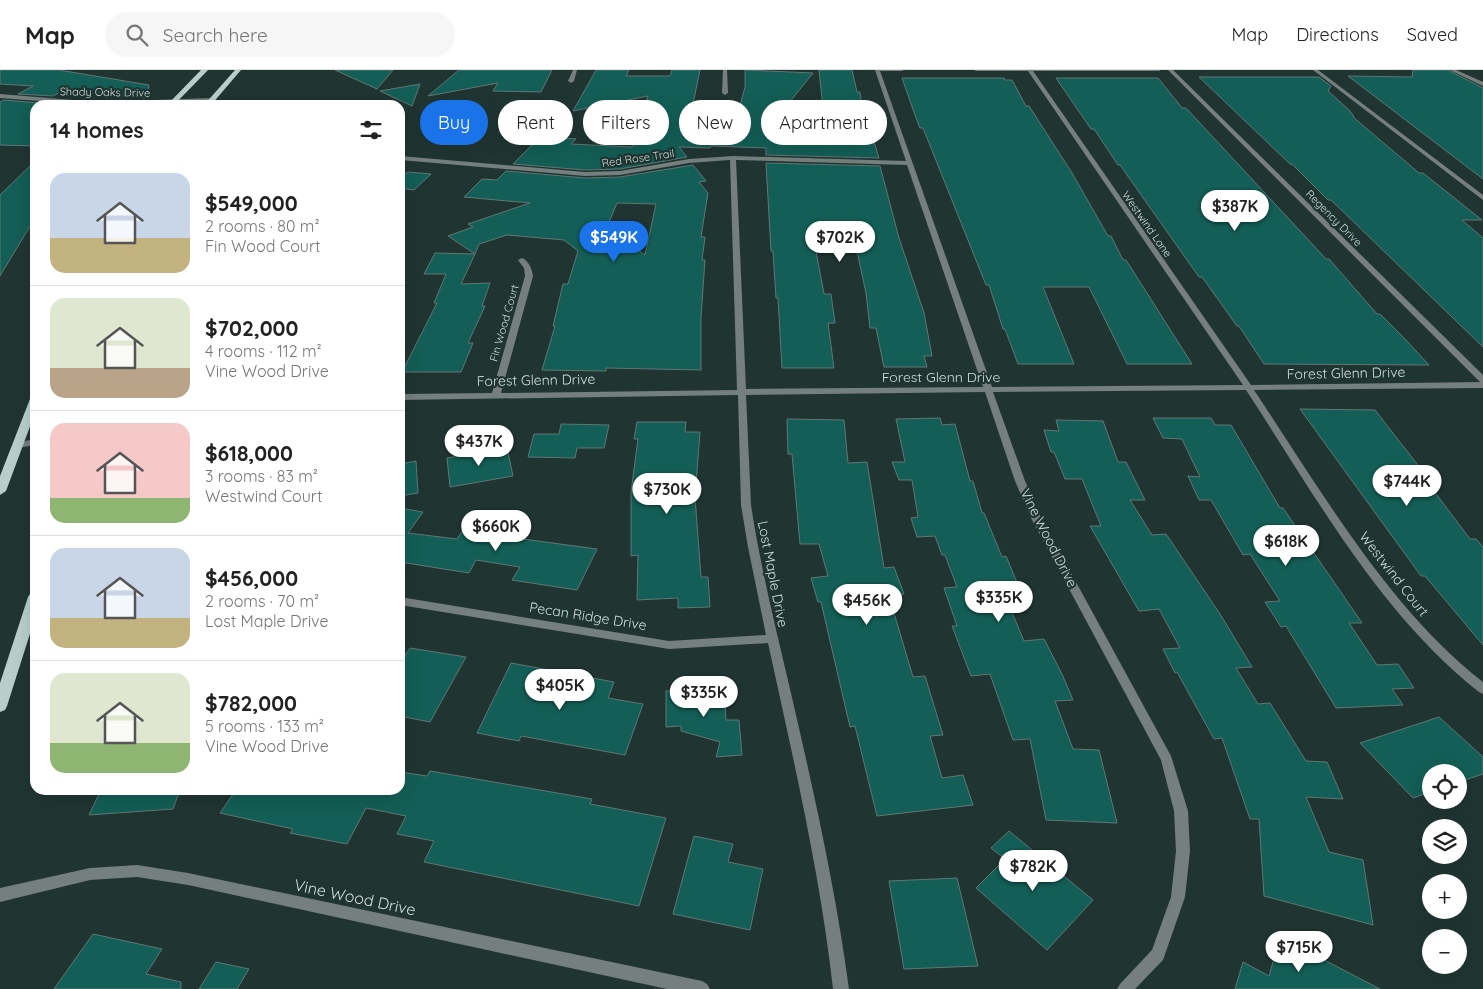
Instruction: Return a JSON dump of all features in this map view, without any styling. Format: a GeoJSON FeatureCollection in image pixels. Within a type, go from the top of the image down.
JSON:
{"type":"FeatureCollection","features":[{"type":"Feature","properties":{"kind":"main road"},"geometry":{"type":"LineString","coordinates":[[175,100],[205,70]]}},
{"type":"Feature","properties":{"kind":"main road"},"geometry":{"type":"LineString","coordinates":[[211,100],[238,70]]}},
{"type":"Feature","properties":{"kind":"main road"},"geometry":{"type":"LineString","coordinates":[[0,491],[30,413]]}},
{"type":"Feature","properties":{"kind":"main road"},"geometry":{"type":"LineString","coordinates":[[0,706],[30,613]]}},
{"type":"Feature","properties":{"kind":"street"},"geometry":{"type":"LineString","coordinates":[[571,81],[575,70]]}},
{"type":"Feature","properties":{"kind":"street"},"geometry":{"type":"LineString","coordinates":[[724,93],[725,70]]}},
{"type":"Feature","properties":{"kind":"street"},"geometry":{"type":"LineString","coordinates":[[877,70],[902,70]]}},
{"type":"Feature","properties":{"kind":"street","name":"Vine Wood Drive"},"geometry":{"type":"LineString","coordinates":[[877,70],[908,163],[990,390],[1020,482],[1036,518],[1167,760],[1181,811],[1183,851],[1178,897],[1158,955],[1125,989]]}},
{"type":"Feature","properties":{"kind":"street"},"geometry":{"type":"LineString","coordinates":[[976,70],[1159,70]]}},
{"type":"Feature","properties":{"kind":"street","name":"Regency Drive"},"geometry":{"type":"LineString","coordinates":[[1170,70],[1483,380]]}},
{"type":"Feature","properties":{"kind":"street"},"geometry":{"type":"LineString","coordinates":[[1315,70],[1483,198]]}},
{"type":"Feature","properties":{"kind":"street"},"geometry":{"type":"LineString","coordinates":[[1452,70],[1483,84]]}},
{"type":"Feature","properties":{"kind":"street","name":"Westwind Lane"},"geometry":{"type":"LineString","coordinates":[[1030,71],[1249,388]]}},
{"type":"Feature","properties":{"kind":"street","name":"Shady Oaks Drive"},"geometry":{"type":"LineString","coordinates":[[0,96],[49,100]]}},
{"type":"Feature","properties":{"kind":"street","name":"Red Rose Trail"},"geometry":{"type":"LineString","coordinates":[[405,158],[585,174],[620,173],[689,162],[733,158],[908,163]]}},
{"type":"Feature","properties":{"kind":"street","name":"Lost Maple Drive"},"geometry":{"type":"LineString","coordinates":[[733,158],[746,505],[772,639],[834,921],[842,989]]}},
{"type":"Feature","properties":{"kind":"street","name":"Fin Wood Court"},"geometry":{"type":"LineString","coordinates":[[496,394],[530,276],[528,268],[522,260]]}},
{"type":"Feature","properties":{"kind":"street","name":"Forest Glenn Drive"},"geometry":{"type":"LineString","coordinates":[[405,397],[496,394],[1483,386]]}},
{"type":"Feature","properties":{"kind":"street","name":"Westwind Court"},"geometry":{"type":"LineString","coordinates":[[1249,388],[1359,555],[1394,601],[1455,667],[1483,689]]}},
{"type":"Feature","properties":{"kind":"street"},"geometry":{"type":"LineString","coordinates":[[18,445],[30,443]]}},
{"type":"Feature","properties":{"kind":"street","name":"Pecan Ridge Drive"},"geometry":{"type":"LineString","coordinates":[[405,602],[669,645],[772,639]]}},
{"type":"Feature","properties":{"kind":"street","name":"Vine Wood Drive"},"geometry":{"type":"LineString","coordinates":[[0,895],[90,874],[137,871],[188,879],[702,989]]}},
{"type":"Feature","properties":{"kind":"building"},"geometry":{"type":"Polygon","coordinates":[[[0,70],[59,70],[149,85],[147,98],[63,91],[53,96],[18,94],[33,86],[0,84],[0,70]]]}},
{"type":"Feature","properties":{"kind":"building"},"geometry":{"type":"Polygon","coordinates":[[[335,70],[393,70],[377,89],[335,70]]]}},
{"type":"Feature","properties":{"kind":"building"},"geometry":{"type":"Polygon","coordinates":[[[459,70],[552,70],[541,92],[493,91],[498,83],[428,96],[459,70]]]}},
{"type":"Feature","properties":{"kind":"building"},"geometry":{"type":"Polygon","coordinates":[[[596,70],[629,70],[626,76],[670,76],[672,70],[700,70],[694,100],[679,100],[679,145],[751,145],[751,100],[742,100],[745,87],[745,70],[813,73],[791,100],[761,100],[761,145],[875,145],[879,158],[766,155],[766,148],[711,146],[710,148],[679,147],[687,157],[620,169],[585,170],[513,164],[532,145],[573,144],[632,147],[633,145],[669,145],[669,100],[647,100],[648,96],[628,100],[583,100],[583,109],[573,111],[596,70]]]}},
{"type":"Feature","properties":{"kind":"building"},"geometry":{"type":"Polygon","coordinates":[[[819,70],[852,70],[857,92],[860,92],[861,100],[822,100],[819,70]]]}},
{"type":"Feature","properties":{"kind":"building"},"geometry":{"type":"Polygon","coordinates":[[[1413,70],[1448,70],[1483,88],[1483,179],[1348,76],[1412,77],[1413,70]]]}},
{"type":"Feature","properties":{"kind":"building"},"geometry":{"type":"Polygon","coordinates":[[[1199,77],[1319,77],[1331,86],[1328,91],[1349,110],[1353,117],[1419,173],[1423,173],[1482,220],[1462,220],[1483,238],[1483,347],[1331,200],[1328,200],[1199,77]]]}},
{"type":"Feature","properties":{"kind":"building"},"geometry":{"type":"Polygon","coordinates":[[[902,78],[1004,78],[1005,80],[1012,80],[1026,106],[1029,106],[1072,173],[1108,236],[1111,236],[1123,260],[1126,260],[1192,364],[1127,364],[1089,287],[1043,287],[1074,364],[1018,364],[1005,329],[1003,329],[989,285],[986,285],[923,128],[920,128],[902,78]]]}},
{"type":"Feature","properties":{"kind":"building"},"geometry":{"type":"Polygon","coordinates":[[[1056,78],[1158,78],[1182,108],[1186,108],[1326,259],[1329,259],[1377,314],[1380,314],[1429,365],[1264,364],[1239,326],[1237,326],[1202,277],[1199,277],[1056,78]]]}},
{"type":"Feature","properties":{"kind":"building"},"geometry":{"type":"Polygon","coordinates":[[[420,84],[412,106],[405,103],[405,100],[399,100],[380,91],[420,84]]]}},
{"type":"Feature","properties":{"kind":"building"},"geometry":{"type":"Polygon","coordinates":[[[4,100],[30,102],[30,146],[0,145],[0,102],[4,100]]]}},
{"type":"Feature","properties":{"kind":"building"},"geometry":{"type":"Polygon","coordinates":[[[766,163],[880,166],[899,238],[924,313],[932,356],[924,356],[927,367],[884,367],[876,328],[870,328],[866,293],[852,228],[849,225],[817,225],[819,252],[816,252],[824,294],[831,294],[835,323],[828,323],[834,368],[782,368],[778,298],[776,298],[773,251],[771,251],[766,163]]]}},
{"type":"Feature","properties":{"kind":"building"},"geometry":{"type":"Polygon","coordinates":[[[693,165],[706,181],[699,182],[708,193],[701,237],[705,237],[702,260],[705,260],[701,317],[701,370],[606,368],[606,371],[542,370],[555,326],[553,326],[563,284],[568,284],[578,251],[564,240],[507,235],[479,244],[475,254],[448,236],[473,227],[468,224],[530,203],[464,197],[482,179],[497,180],[506,171],[585,178],[620,177],[693,165]],[[617,203],[607,227],[645,255],[656,204],[617,203]]]}},
{"type":"Feature","properties":{"kind":"building"},"geometry":{"type":"Polygon","coordinates":[[[30,166],[30,226],[0,276],[0,195],[30,166]]]}},
{"type":"Feature","properties":{"kind":"building"},"geometry":{"type":"Polygon","coordinates":[[[408,172],[431,174],[414,190],[405,189],[405,174],[408,172]]]}},
{"type":"Feature","properties":{"kind":"building"},"geometry":{"type":"Polygon","coordinates":[[[435,253],[475,254],[461,284],[490,283],[482,306],[485,306],[468,343],[473,343],[461,372],[405,372],[405,366],[437,303],[434,303],[446,274],[424,274],[435,253]]]}},
{"type":"Feature","properties":{"kind":"building"},"geometry":{"type":"Polygon","coordinates":[[[1300,409],[1375,410],[1431,482],[1427,482],[1470,539],[1476,539],[1483,547],[1483,645],[1425,576],[1421,576],[1300,409]]]}},
{"type":"Feature","properties":{"kind":"building"},"geometry":{"type":"Polygon","coordinates":[[[940,418],[942,425],[955,424],[970,481],[973,481],[982,513],[984,513],[1002,557],[1006,556],[1025,602],[1008,603],[1024,641],[1044,639],[1073,700],[1055,701],[1073,749],[1099,750],[1117,823],[1046,820],[1030,739],[1013,740],[990,674],[971,676],[952,626],[957,626],[944,588],[957,587],[945,555],[942,555],[935,536],[917,537],[911,518],[918,517],[912,480],[899,480],[892,462],[905,462],[896,419],[940,418]]]}},
{"type":"Feature","properties":{"kind":"building"},"geometry":{"type":"Polygon","coordinates":[[[1153,418],[1211,418],[1215,425],[1231,425],[1280,508],[1283,508],[1362,623],[1349,623],[1377,665],[1398,664],[1414,688],[1392,689],[1403,705],[1336,708],[1286,626],[1281,627],[1265,602],[1280,601],[1250,554],[1243,555],[1211,500],[1199,500],[1188,476],[1200,477],[1182,439],[1163,438],[1153,418]]]}},
{"type":"Feature","properties":{"kind":"building"},"geometry":{"type":"Polygon","coordinates":[[[787,419],[844,420],[848,463],[867,462],[884,568],[894,567],[904,594],[889,596],[913,677],[925,676],[943,735],[930,736],[942,778],[963,775],[973,805],[877,816],[855,726],[850,727],[821,602],[818,602],[811,578],[828,576],[819,544],[800,544],[792,454],[788,454],[787,419]]]}},
{"type":"Feature","properties":{"kind":"building"},"geometry":{"type":"Polygon","coordinates":[[[1056,420],[1103,421],[1118,462],[1126,462],[1145,500],[1130,500],[1152,535],[1166,534],[1220,614],[1252,667],[1236,668],[1258,704],[1270,703],[1306,761],[1327,762],[1343,799],[1306,797],[1329,852],[1363,860],[1373,925],[1264,896],[1259,819],[1250,819],[1222,738],[1214,739],[1163,649],[1180,648],[1159,609],[1139,611],[1090,526],[1101,526],[1082,479],[1065,479],[1054,452],[1051,452],[1044,430],[1059,431],[1056,420]]]}},
{"type":"Feature","properties":{"kind":"building"},"geometry":{"type":"Polygon","coordinates":[[[637,422],[686,422],[685,432],[700,432],[695,497],[701,577],[708,577],[710,607],[678,608],[678,598],[637,600],[638,555],[631,556],[631,492],[638,439],[634,439],[637,422]]]}},
{"type":"Feature","properties":{"kind":"building"},"geometry":{"type":"Polygon","coordinates":[[[561,424],[609,425],[604,448],[577,448],[575,458],[528,457],[534,434],[559,434],[561,424]]]}},
{"type":"Feature","properties":{"kind":"building"},"geometry":{"type":"Polygon","coordinates":[[[507,448],[513,476],[450,487],[447,458],[507,448]]]}},
{"type":"Feature","properties":{"kind":"building"},"geometry":{"type":"Polygon","coordinates":[[[416,461],[418,493],[405,495],[405,463],[416,461]]]}},
{"type":"Feature","properties":{"kind":"building"},"geometry":{"type":"Polygon","coordinates":[[[405,509],[423,512],[408,533],[457,539],[470,519],[530,527],[523,539],[597,549],[577,590],[512,580],[520,567],[476,560],[469,573],[405,563],[405,509]]]}},
{"type":"Feature","properties":{"kind":"building"},"geometry":{"type":"Polygon","coordinates":[[[410,648],[466,657],[430,722],[405,717],[405,656],[410,648]]]}},
{"type":"Feature","properties":{"kind":"building"},"geometry":{"type":"Polygon","coordinates":[[[511,663],[614,682],[608,698],[643,704],[625,755],[521,736],[519,741],[477,733],[511,663]]]}},
{"type":"Feature","properties":{"kind":"building"},"geometry":{"type":"Polygon","coordinates":[[[724,688],[726,720],[739,720],[742,755],[716,757],[720,742],[681,731],[681,726],[666,727],[666,691],[724,688]]]}},
{"type":"Feature","properties":{"kind":"building"},"geometry":{"type":"Polygon","coordinates":[[[1439,717],[1483,757],[1483,774],[1467,779],[1467,764],[1422,764],[1422,795],[1413,798],[1360,743],[1439,717]]]}},
{"type":"Feature","properties":{"kind":"building"},"geometry":{"type":"Polygon","coordinates":[[[430,771],[592,799],[590,804],[666,818],[639,906],[424,862],[434,841],[397,834],[406,816],[366,808],[347,844],[290,833],[293,829],[220,813],[233,795],[405,795],[405,773],[427,776],[430,771]]]}},
{"type":"Feature","properties":{"kind":"building"},"geometry":{"type":"Polygon","coordinates":[[[99,795],[178,795],[173,809],[89,815],[99,795]]]}},
{"type":"Feature","properties":{"kind":"building"},"geometry":{"type":"Polygon","coordinates":[[[1009,831],[1093,900],[1047,950],[976,888],[1005,859],[991,848],[1009,831]]]}},
{"type":"Feature","properties":{"kind":"building"},"geometry":{"type":"Polygon","coordinates":[[[694,836],[733,844],[728,862],[763,869],[750,930],[673,914],[694,836]]]}},
{"type":"Feature","properties":{"kind":"building"},"geometry":{"type":"Polygon","coordinates":[[[957,878],[978,966],[904,969],[889,881],[957,878]]]}},
{"type":"Feature","properties":{"kind":"building"},"geometry":{"type":"Polygon","coordinates":[[[93,934],[162,949],[146,974],[181,982],[181,989],[54,989],[93,934]]]}},
{"type":"Feature","properties":{"kind":"building"},"geometry":{"type":"Polygon","coordinates":[[[1280,937],[1380,989],[1235,989],[1243,962],[1269,976],[1280,937]]]}},
{"type":"Feature","properties":{"kind":"building"},"geometry":{"type":"Polygon","coordinates":[[[216,962],[249,969],[237,989],[199,989],[216,962]]]}}]}
